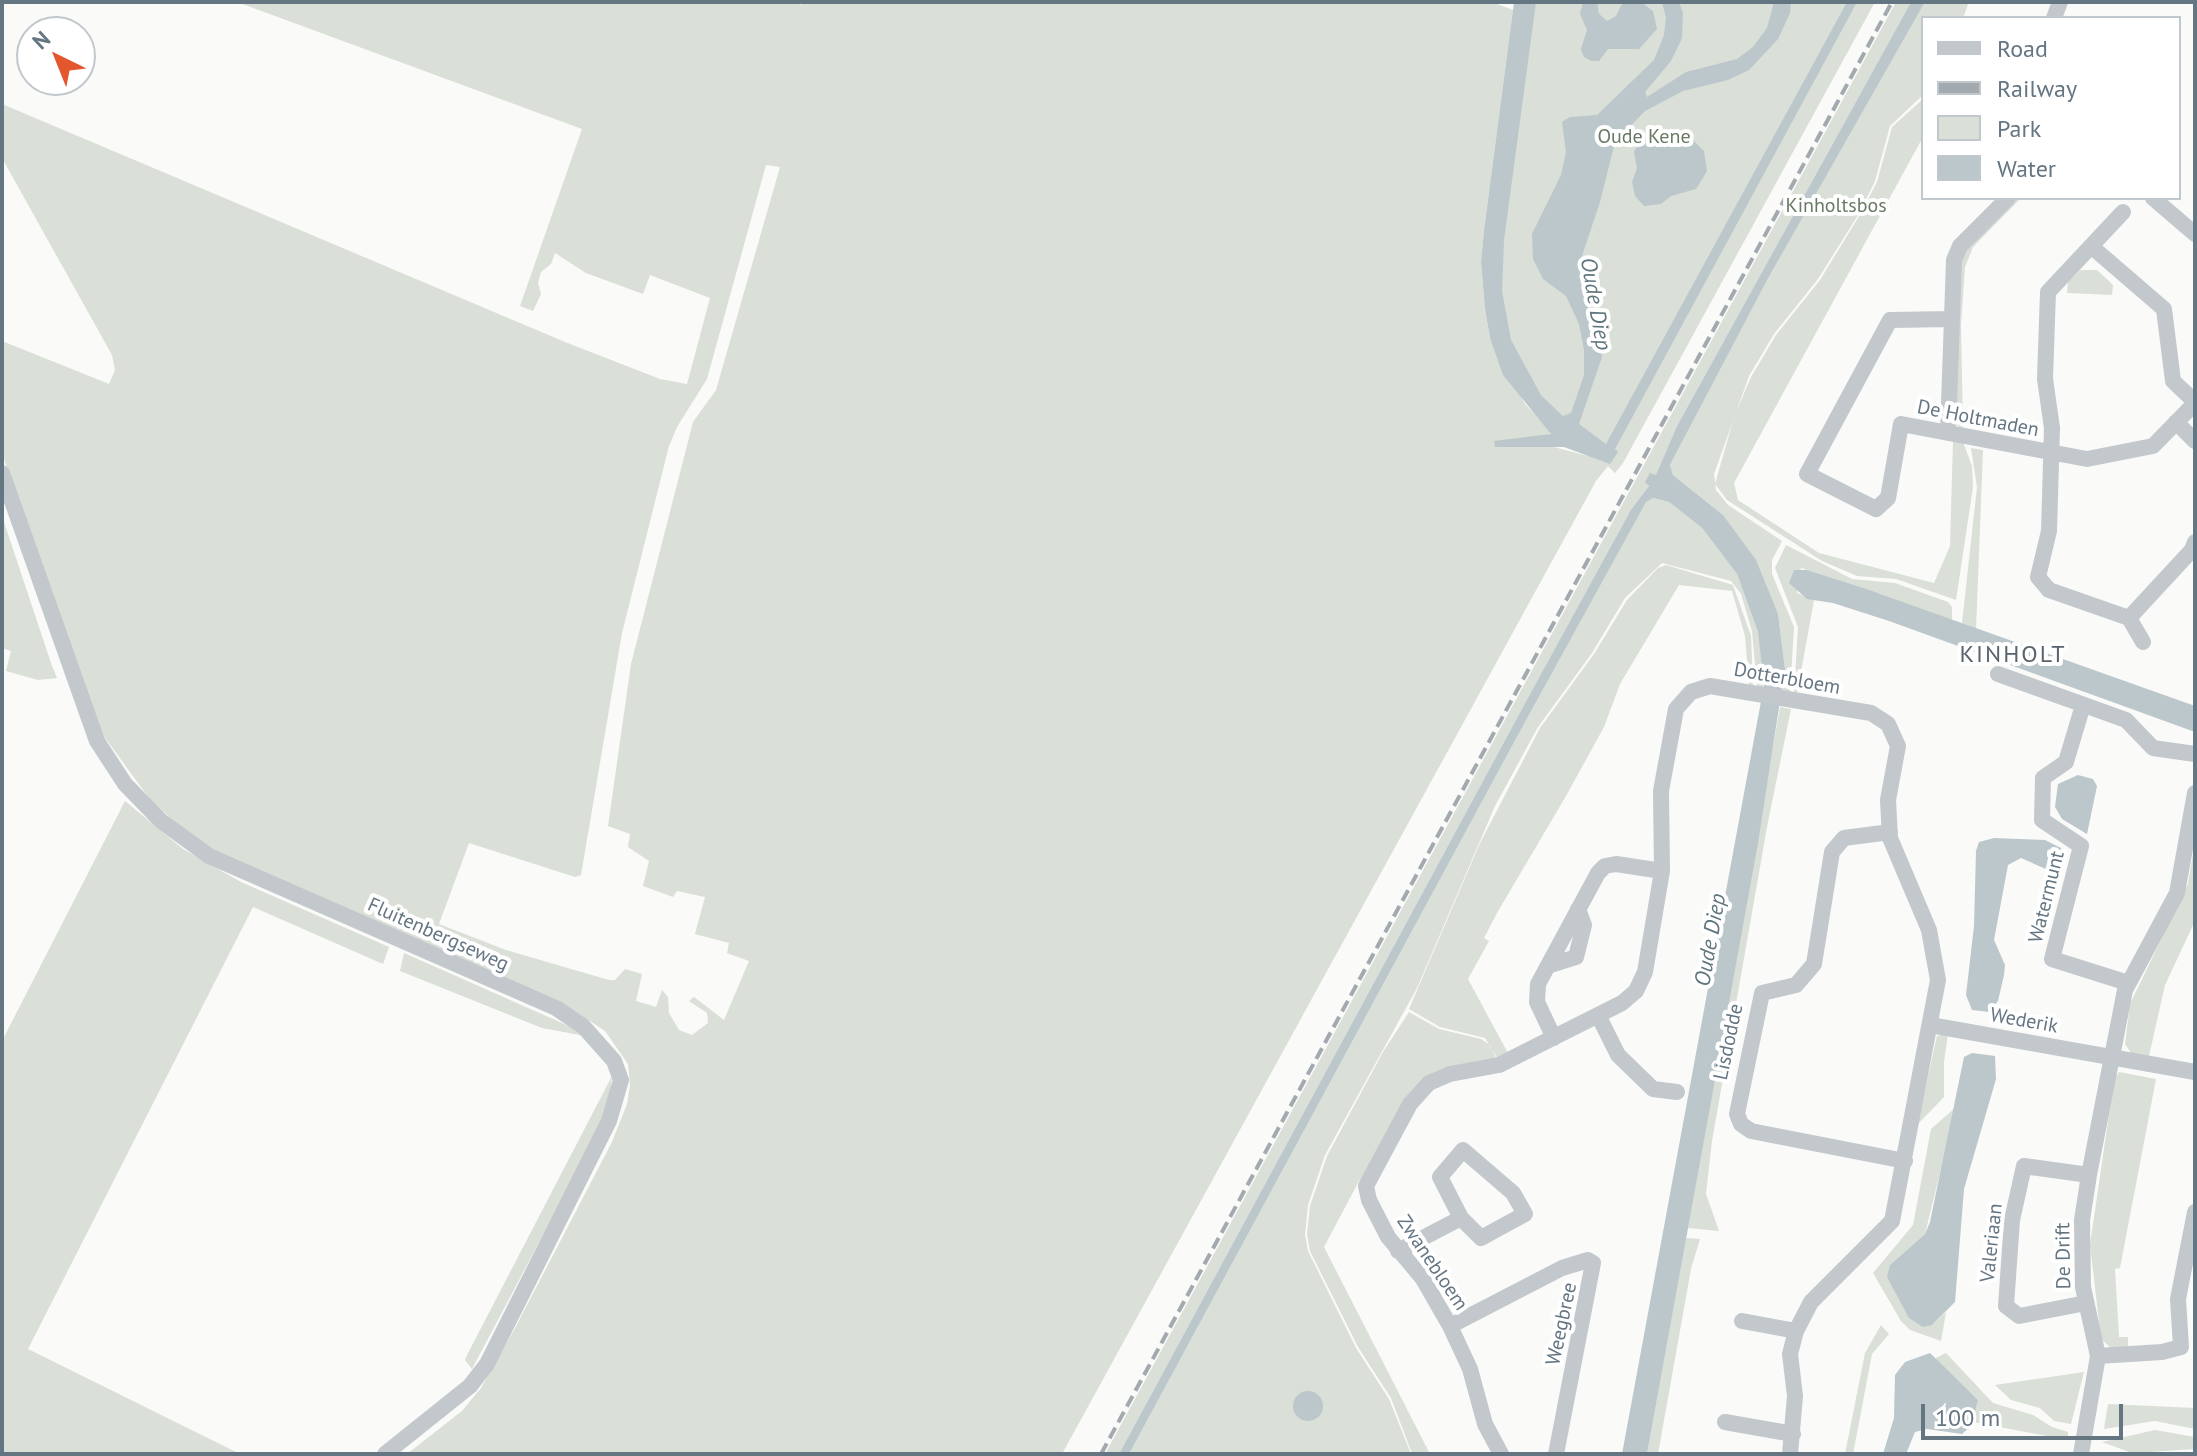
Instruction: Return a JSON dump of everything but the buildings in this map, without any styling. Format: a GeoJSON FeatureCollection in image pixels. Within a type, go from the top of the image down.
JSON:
{"type":"FeatureCollection","features":[{"type":"Feature","properties":{"kind":"street"},"geometry":{"type":"LineString","coordinates":[[1948,433],[1956,252],[2006,200]]}},
{"type":"Feature","properties":{"kind":"street"},"geometry":{"type":"LineString","coordinates":[[2155,200],[2195,234]]}},
{"type":"Feature","properties":{"kind":"street"},"geometry":{"type":"LineString","coordinates":[[2123,212],[2048,292],[2045,379],[2052,418],[2049,531],[2039,568],[2040,583],[2049,590],[2129,618],[2143,642]]}},
{"type":"Feature","properties":{"kind":"street"},"geometry":{"type":"LineString","coordinates":[[2092,247],[2164,309],[2173,381],[2195,402]]}},
{"type":"Feature","properties":{"kind":"street","name":"De Holtmaden"},"geometry":{"type":"LineString","coordinates":[[1952,319],[1890,320],[1807,474],[1869,508],[1881,508],[1888,498],[1901,424],[2087,459],[2153,446],[2195,402]]}},
{"type":"Feature","properties":{"kind":"street"},"geometry":{"type":"LineString","coordinates":[[2176,422],[2195,441]]}},
{"type":"Feature","properties":{"kind":"street","name":"Fluitenbergseweg"},"geometry":{"type":"LineString","coordinates":[[2,473],[97,741],[125,784],[161,821],[209,856],[556,1008],[583,1026],[614,1061],[621,1080],[609,1121],[487,1364],[470,1386],[385,1454]]}},
{"type":"Feature","properties":{"kind":"street"},"geometry":{"type":"LineString","coordinates":[[2129,618],[2192,550],[2195,542]]}},
{"type":"Feature","properties":{"kind":"street"},"geometry":{"type":"LineString","coordinates":[[1998,674],[2126,720],[2153,748],[2195,754]]}},
{"type":"Feature","properties":{"kind":"street","name":"Dotterbloem"},"geometry":{"type":"LineString","coordinates":[[1499,1065],[1628,999],[1641,982],[1662,871],[1661,791],[1676,709],[1686,695],[1703,687],[1871,713],[1893,730],[1898,755],[1888,800],[1890,832],[1929,930],[1938,980],[1905,1161]]}},
{"type":"Feature","properties":{"kind":"street","name":"Watermunt"},"geometry":{"type":"LineString","coordinates":[[2083,705],[2066,762],[2043,778],[2042,820],[2081,846],[2052,959],[2128,983]]}},
{"type":"Feature","properties":{"kind":"street","name":"De Drift"},"geometry":{"type":"LineString","coordinates":[[2081,1454],[2098,1356],[2086,1303],[2082,1220],[2089,1175],[2128,983],[2177,893],[2195,793]]}},
{"type":"Feature","properties":{"kind":"street","name":"Lisdodde"},"geometry":{"type":"LineString","coordinates":[[1890,832],[1844,838],[1832,852],[1814,964],[1796,985],[1762,993],[1737,1114],[1741,1124],[1751,1131],[1905,1161]]}},
{"type":"Feature","properties":{"kind":"street"},"geometry":{"type":"LineString","coordinates":[[1554,1038],[1537,1002],[1538,984],[1548,966],[1576,957],[1584,925],[1578,909],[1605,866],[1616,864],[1662,871]]}},
{"type":"Feature","properties":{"kind":"street"},"geometry":{"type":"LineString","coordinates":[[1598,1015],[1618,1055],[1653,1089],[1677,1092]]}},
{"type":"Feature","properties":{"kind":"street","name":"Wederik"},"geometry":{"type":"LineString","coordinates":[[1930,1025],[2195,1072]]}},
{"type":"Feature","properties":{"kind":"street","name":"Zwanebloem"},"geometry":{"type":"LineString","coordinates":[[1499,1065],[1443,1076],[1421,1088],[1366,1186],[1369,1200],[1398,1251],[1423,1279],[1450,1326],[1470,1369],[1485,1424],[1501,1454]]}},
{"type":"Feature","properties":{"kind":"street"},"geometry":{"type":"LineString","coordinates":[[1463,1150],[1513,1193],[1525,1214],[1481,1238],[1461,1218],[1440,1177],[1463,1150]]}},
{"type":"Feature","properties":{"kind":"street"},"geometry":{"type":"LineString","coordinates":[[1790,1454],[1795,1396],[1790,1354],[1796,1331],[1811,1302],[1892,1221],[1905,1161]]}},
{"type":"Feature","properties":{"kind":"street","name":"Valeriaan"},"geometry":{"type":"LineString","coordinates":[[2086,1303],[2019,1316],[2006,1306],[2012,1220],[2024,1166],[2089,1175]]}},
{"type":"Feature","properties":{"kind":"street"},"geometry":{"type":"LineString","coordinates":[[2098,1356],[2162,1352],[2188,1346],[2178,1299],[2195,1212]]}},
{"type":"Feature","properties":{"kind":"street"},"geometry":{"type":"LineString","coordinates":[[1398,1251],[1461,1218]]}},
{"type":"Feature","properties":{"kind":"street","name":"Weegbree"},"geometry":{"type":"LineString","coordinates":[[1450,1326],[1562,1268],[1588,1260],[1593,1263],[1556,1454]]}},
{"type":"Feature","properties":{"kind":"street"},"geometry":{"type":"LineString","coordinates":[[1742,1321],[1796,1331]]}},
{"type":"Feature","properties":{"kind":"street"},"geometry":{"type":"LineString","coordinates":[[1725,1422],[1793,1434]]}},
{"type":"Feature","properties":{"kind":"green space","name":"Oude Kene"},"geometry":{"type":"Polygon","coordinates":[[[237,2],[793,2],[801,5],[803,2],[1492,2],[1513,10],[1481,262],[1485,309],[1490,338],[1525,404],[1551,431],[1548,437],[1520,438],[1496,447],[1546,445],[1588,456],[1563,416],[1541,395],[1522,362],[1490,324],[1523,2],[1875,2],[1623,463],[1615,473],[1608,466],[1596,481],[1062,1454],[407,1454],[462,1411],[481,1388],[514,1330],[612,1142],[627,1104],[630,1085],[628,1064],[605,1031],[575,1011],[217,852],[181,828],[149,798],[103,735],[81,686],[2,453],[2,341],[109,384],[115,370],[112,355],[2,158],[2,104],[565,342],[660,379],[687,384],[710,298],[650,275],[643,294],[586,273],[555,253],[551,264],[541,272],[538,283],[541,294],[533,311],[520,306],[582,129],[237,2]],[[766,165],[707,379],[677,427],[669,446],[622,633],[581,875],[575,877],[469,843],[439,924],[506,950],[609,980],[615,980],[625,969],[642,974],[636,1001],[656,1007],[662,990],[668,997],[669,1013],[679,1030],[692,1035],[708,1023],[707,1013],[689,1001],[694,997],[724,1020],[749,961],[727,953],[729,943],[695,934],[705,897],[677,891],[673,897],[643,886],[649,861],[628,847],[630,834],[608,826],[631,664],[693,422],[716,390],[780,167],[766,165]]]}},
{"type":"Feature","properties":{"kind":"green space"},"geometry":{"type":"Polygon","coordinates":[[[1896,2],[1911,2],[1677,426],[1656,476],[1646,482],[1649,485],[1516,720],[1119,1454],[1105,1454],[1896,2]]]}},
{"type":"Feature","properties":{"kind":"green space","name":"Kinholtsbos"},"geometry":{"type":"Polygon","coordinates":[[[1925,2],[1969,2],[1964,16],[1921,16],[1921,97],[1890,126],[1875,181],[1860,212],[1818,279],[1774,334],[1749,376],[1714,474],[1716,490],[1728,505],[1782,541],[1772,560],[1772,574],[1794,627],[1790,693],[1782,692],[1785,669],[1778,614],[1723,515],[1673,475],[1670,465],[1767,279],[1925,2]]]}},
{"type":"Feature","properties":{"kind":"green space"},"geometry":{"type":"Polygon","coordinates":[[[1921,101],[1921,141],[1734,483],[1738,500],[1819,553],[1934,583],[1950,546],[1953,441],[1963,442],[1972,466],[1973,487],[1956,600],[1896,579],[1857,576],[1822,561],[1727,500],[1715,484],[1734,417],[1751,377],[1776,335],[1820,280],[1861,213],[1877,182],[1892,127],[1921,101]]]}},
{"type":"Feature","properties":{"kind":"green space"},"geometry":{"type":"Polygon","coordinates":[[[2013,200],[2019,200],[1973,247],[1965,267],[1961,325],[1963,429],[1955,424],[1960,258],[2013,200]]]}},
{"type":"Feature","properties":{"kind":"green space"},"geometry":{"type":"Polygon","coordinates":[[[2080,270],[2097,270],[2113,285],[2112,295],[2067,293],[2068,282],[2080,270]]]}},
{"type":"Feature","properties":{"kind":"green space"},"geometry":{"type":"Polygon","coordinates":[[[1971,448],[1983,450],[1976,629],[1962,623],[1977,487],[1971,448]]]}},
{"type":"Feature","properties":{"kind":"green space"},"geometry":{"type":"Polygon","coordinates":[[[1653,498],[1669,502],[1702,528],[1737,574],[1758,632],[1763,688],[1757,686],[1752,631],[1741,594],[1731,581],[1662,563],[1625,598],[1592,653],[1538,727],[1495,806],[1417,988],[1325,1155],[1308,1205],[1305,1235],[1308,1251],[1356,1348],[1389,1399],[1411,1454],[1129,1454],[1646,501],[1653,498]]]}},
{"type":"Feature","properties":{"kind":"green space"},"geometry":{"type":"Polygon","coordinates":[[[2,516],[57,678],[38,680],[6,671],[11,651],[2,648],[2,516]]]}},
{"type":"Feature","properties":{"kind":"green space"},"geometry":{"type":"Polygon","coordinates":[[[1786,545],[1852,579],[1895,583],[1948,602],[1952,607],[1952,620],[1801,568],[1797,593],[1814,600],[1797,694],[1794,694],[1798,627],[1775,568],[1786,545]]]}},
{"type":"Feature","properties":{"kind":"green space"},"geometry":{"type":"Polygon","coordinates":[[[1666,565],[1733,585],[1751,636],[1753,686],[1749,685],[1745,636],[1732,591],[1679,585],[1620,684],[1604,727],[1566,796],[1497,913],[1484,938],[1489,941],[1468,979],[1509,1055],[1498,1059],[1485,1038],[1440,1027],[1409,1009],[1480,843],[1540,728],[1594,654],[1627,600],[1658,568],[1666,565]]]}},
{"type":"Feature","properties":{"kind":"green space"},"geometry":{"type":"Polygon","coordinates":[[[1780,707],[1791,709],[1712,1141],[1706,1194],[1719,1231],[1688,1228],[1780,707]]]}},
{"type":"Feature","properties":{"kind":"green space"},"geometry":{"type":"Polygon","coordinates":[[[125,801],[183,849],[241,882],[389,947],[383,964],[253,907],[28,1349],[240,1454],[2,1454],[2,1041],[125,801]]]}},
{"type":"Feature","properties":{"kind":"green space"},"geometry":{"type":"Polygon","coordinates":[[[2195,841],[2195,921],[2165,985],[2149,1056],[2131,1053],[2125,1044],[2130,1004],[2188,884],[2195,841]]]}},
{"type":"Feature","properties":{"kind":"green space"},"geometry":{"type":"Polygon","coordinates":[[[404,953],[580,1031],[585,1036],[542,1028],[400,971],[404,953]]]}},
{"type":"Feature","properties":{"kind":"green space"},"geometry":{"type":"Polygon","coordinates":[[[1409,1012],[1439,1029],[1481,1039],[1490,1045],[1497,1060],[1447,1068],[1359,1181],[1324,1247],[1430,1454],[1413,1454],[1411,1451],[1391,1398],[1358,1347],[1310,1251],[1307,1234],[1310,1206],[1327,1156],[1383,1052],[1409,1012]]]}},
{"type":"Feature","properties":{"kind":"green space"},"geometry":{"type":"Polygon","coordinates":[[[1948,1034],[1944,1097],[1917,1125],[1937,1036],[1948,1034]]]}},
{"type":"Feature","properties":{"kind":"green space"},"geometry":{"type":"Polygon","coordinates":[[[2119,1072],[2156,1079],[2120,1268],[2115,1269],[2119,1337],[2128,1337],[2128,1348],[2111,1348],[2101,1339],[2090,1245],[2114,1080],[2119,1072]]]}},
{"type":"Feature","properties":{"kind":"green space"},"geometry":{"type":"Polygon","coordinates":[[[612,1076],[608,1112],[472,1369],[465,1360],[467,1355],[612,1076]]]}},
{"type":"Feature","properties":{"kind":"green space"},"geometry":{"type":"Polygon","coordinates":[[[1956,1107],[1925,1234],[1890,1265],[1932,1325],[1946,1312],[1941,1341],[1910,1330],[1901,1321],[1873,1273],[1913,1225],[1931,1129],[1956,1107]]]}},
{"type":"Feature","properties":{"kind":"green space"},"geometry":{"type":"Polygon","coordinates":[[[1686,1238],[1700,1239],[1691,1269],[1658,1454],[1647,1454],[1686,1238]]]}},
{"type":"Feature","properties":{"kind":"green space"},"geometry":{"type":"Polygon","coordinates":[[[1881,1325],[1889,1334],[1872,1354],[1853,1454],[1845,1454],[1865,1353],[1881,1325]]]}},
{"type":"Feature","properties":{"kind":"green space"},"geometry":{"type":"Polygon","coordinates":[[[1946,1353],[1993,1403],[2033,1415],[2052,1427],[2068,1432],[2068,1440],[1973,1422],[1978,1400],[1934,1359],[1946,1353]]]}},
{"type":"Feature","properties":{"kind":"green space"},"geometry":{"type":"Polygon","coordinates":[[[2084,1372],[2071,1424],[2054,1421],[2040,1408],[2011,1400],[1995,1385],[2084,1372]]]}},
{"type":"Feature","properties":{"kind":"green space"},"geometry":{"type":"Polygon","coordinates":[[[2108,1404],[2195,1408],[2195,1429],[2155,1421],[2104,1429],[2108,1404]]]}},
{"type":"Feature","properties":{"kind":"green space"},"geometry":{"type":"Polygon","coordinates":[[[2155,1430],[2195,1437],[2195,1449],[2132,1453],[2102,1442],[2155,1430]]]}},
{"type":"Feature","properties":{"kind":"water"},"geometry":{"type":"Polygon","coordinates":[[[1514,2],[1536,2],[1504,240],[1502,291],[1511,340],[1541,395],[1563,416],[1571,413],[1584,375],[1584,350],[1579,324],[1566,296],[1543,279],[1533,259],[1532,234],[1561,175],[1566,152],[1562,122],[1570,117],[1597,115],[1654,60],[1664,35],[1666,18],[1662,2],[1679,2],[1683,13],[1682,38],[1671,61],[1645,92],[1647,97],[1686,72],[1737,59],[1753,47],[1767,28],[1774,2],[1791,2],[1790,13],[1778,39],[1749,70],[1728,80],[1683,91],[1645,111],[1615,142],[1600,202],[1578,268],[1600,332],[1602,357],[1579,424],[1606,444],[1847,2],[1857,2],[1615,449],[1618,452],[1610,464],[1564,447],[1495,447],[1494,441],[1551,434],[1503,375],[1490,338],[1485,309],[1481,262],[1484,230],[1514,2]]]}},
{"type":"Feature","properties":{"kind":"water"},"geometry":{"type":"Polygon","coordinates":[[[1583,2],[1597,2],[1599,14],[1607,21],[1616,16],[1623,2],[1641,2],[1653,11],[1657,29],[1639,49],[1608,49],[1599,61],[1591,61],[1584,57],[1581,49],[1587,30],[1580,14],[1583,2]]]}},
{"type":"Feature","properties":{"kind":"water"},"geometry":{"type":"Polygon","coordinates":[[[1911,2],[1925,2],[1767,280],[1670,465],[1673,475],[1723,515],[1756,560],[1778,614],[1785,669],[1758,843],[1647,1454],[1622,1454],[1764,685],[1758,632],[1737,574],[1702,528],[1669,502],[1653,498],[1646,502],[1524,724],[1129,1454],[1119,1454],[1516,720],[1631,510],[1649,486],[1645,482],[1650,473],[1656,475],[1677,426],[1911,2]]]}},
{"type":"Feature","properties":{"kind":"water"},"geometry":{"type":"Polygon","coordinates":[[[1668,130],[1689,136],[1704,151],[1707,171],[1696,189],[1671,196],[1661,204],[1644,206],[1635,196],[1632,182],[1637,168],[1634,152],[1642,136],[1668,130]]]}},
{"type":"Feature","properties":{"kind":"water"},"geometry":{"type":"Polygon","coordinates":[[[1794,570],[1807,570],[1866,589],[2195,706],[2195,732],[1889,621],[1833,603],[1807,599],[1789,583],[1794,570]]]}},
{"type":"Feature","properties":{"kind":"water"},"geometry":{"type":"Polygon","coordinates":[[[2078,775],[2093,779],[2097,786],[2087,834],[2062,819],[2055,807],[2058,784],[2078,775]]]}},
{"type":"Feature","properties":{"kind":"water"},"geometry":{"type":"Polygon","coordinates":[[[1994,838],[2045,840],[2061,848],[2064,858],[2056,869],[2048,870],[2021,858],[2008,865],[1994,940],[2005,965],[2004,975],[1998,1001],[1989,1012],[1972,1010],[1966,995],[1974,926],[1976,851],[1979,842],[1994,838]]]}},
{"type":"Feature","properties":{"kind":"water"},"geometry":{"type":"Polygon","coordinates":[[[1972,1053],[1995,1056],[1996,1079],[1964,1189],[1955,1302],[1932,1325],[1923,1327],[1909,1318],[1887,1277],[1890,1265],[1925,1234],[1930,1222],[1964,1057],[1972,1053]]]}},
{"type":"Feature","properties":{"kind":"water"},"geometry":{"type":"Polygon","coordinates":[[[1930,1353],[1978,1400],[1972,1425],[1962,1434],[1927,1429],[1915,1432],[1906,1454],[1883,1454],[1894,1418],[1895,1375],[1905,1362],[1930,1353]]]}},
{"type":"Feature","properties":{"kind":"water"},"geometry":{"type":"Polygon","coordinates":[[[1308,1391],[1318,1396],[1323,1406],[1318,1416],[1308,1421],[1298,1416],[1293,1406],[1298,1396],[1308,1391]]]}},
{"type":"Feature","properties":{"kind":"railway"},"geometry":{"type":"LineString","coordinates":[[1101,1454],[1892,2]]}},
{"type":"Feature","properties":{"kind":"district","name":"KINHOLT"},"geometry":{"type":"Point","coordinates":[2013,655]}},
{"type":"Feature","properties":{"kind":"water label","name":"Oude Diep"},"geometry":{"type":"Point","coordinates":[1595,304]}},
{"type":"Feature","properties":{"kind":"water label","name":"Oude Diep"},"geometry":{"type":"Point","coordinates":[1711,940]}}]}
